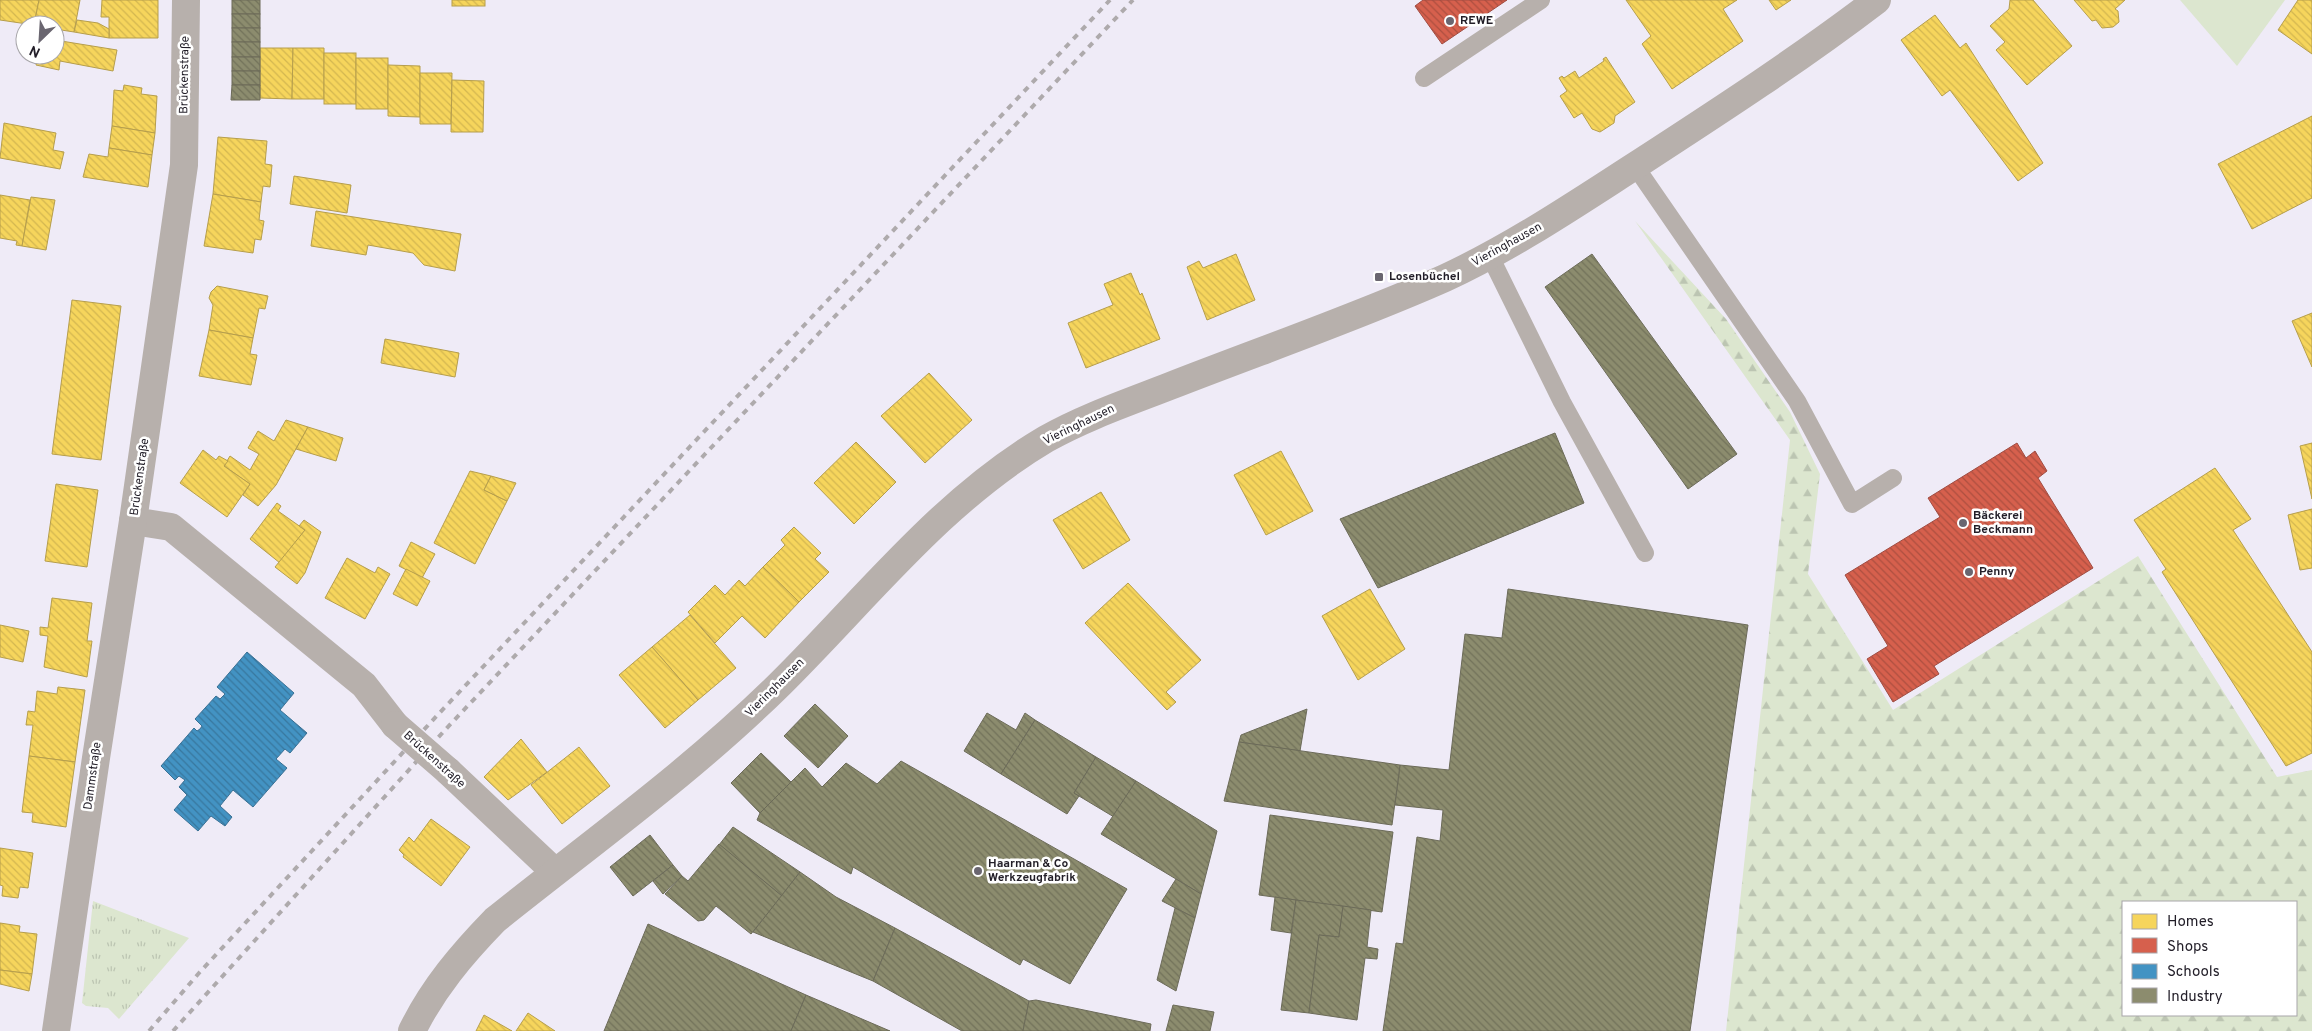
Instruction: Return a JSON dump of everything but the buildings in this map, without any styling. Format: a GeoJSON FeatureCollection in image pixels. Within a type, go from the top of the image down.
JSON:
{"type":"FeatureCollection","features":[{"type":"Feature","properties":{"kind":"main road","name":"Brückenstraße"},"geometry":{"type":"LineString","coordinates":[[186,0],[184,165],[133,521],[171,527],[364,685],[395,725],[448,771],[554,872]]}},
{"type":"Feature","properties":{"kind":"main road","name":"Vieringhausen"},"geometry":{"type":"LineString","coordinates":[[412,1031],[435,990],[462,953],[495,920],[719,742],[782,682],[904,554],[956,505],[1008,464],[1048,438],[1096,415],[1341,321],[1490,256],[1539,228],[1635,166],[1786,66],[1877,0]]}},
{"type":"Feature","properties":{"kind":"main road","name":"Dammstraße"},"geometry":{"type":"LineString","coordinates":[[56,1031],[133,521]]}},
{"type":"Feature","properties":{"kind":"lane"},"geometry":{"type":"LineString","coordinates":[[1424,78],[1541,0]]}},
{"type":"Feature","properties":{"kind":"lane"},"geometry":{"type":"LineString","coordinates":[[1635,166],[1797,401],[1852,504],[1893,478]]}},
{"type":"Feature","properties":{"kind":"lane"},"geometry":{"type":"LineString","coordinates":[[1490,256],[1562,402],[1645,553]]}},
{"type":"Feature","properties":{"kind":"green space"},"geometry":{"type":"Polygon","coordinates":[[[2180,0],[2285,0],[2237,66],[2180,0]]]}},
{"type":"Feature","properties":{"kind":"green space"},"geometry":{"type":"Polygon","coordinates":[[[1635,221],[1726,319],[1790,412],[1820,474],[1808,574],[1893,710],[2138,556],[2277,777],[2312,770],[2312,1031],[1726,1031],[1790,440],[1635,221]]]}},
{"type":"Feature","properties":{"kind":"green space"},"geometry":{"type":"Polygon","coordinates":[[[93,901],[189,938],[119,1019],[108,1008],[86,1006],[82,1003],[93,901]]]}},
{"type":"Feature","properties":{"kind":"railway"},"geometry":{"type":"LineString","coordinates":[[149,1031],[199,973],[432,721],[1110,0]]}},
{"type":"Feature","properties":{"kind":"railway"},"geometry":{"type":"LineString","coordinates":[[173,1031],[445,730],[1133,0]]}},
{"type":"Feature","properties":{"kind":"place","name":"REWE"},"geometry":{"type":"Point","coordinates":[1450,21]}},
{"type":"Feature","properties":{"kind":"place","name":"Losenbüchel"},"geometry":{"type":"Point","coordinates":[1379,277]}},
{"type":"Feature","properties":{"kind":"place","name":"Bäckerei Beckmann"},"geometry":{"type":"Point","coordinates":[1963,523]}},
{"type":"Feature","properties":{"kind":"place","name":"Penny"},"geometry":{"type":"Point","coordinates":[1969,572]}},
{"type":"Feature","properties":{"kind":"place","name":"Haarman & Co Werkzeugfabrik"},"geometry":{"type":"Point","coordinates":[978,871]}}]}
